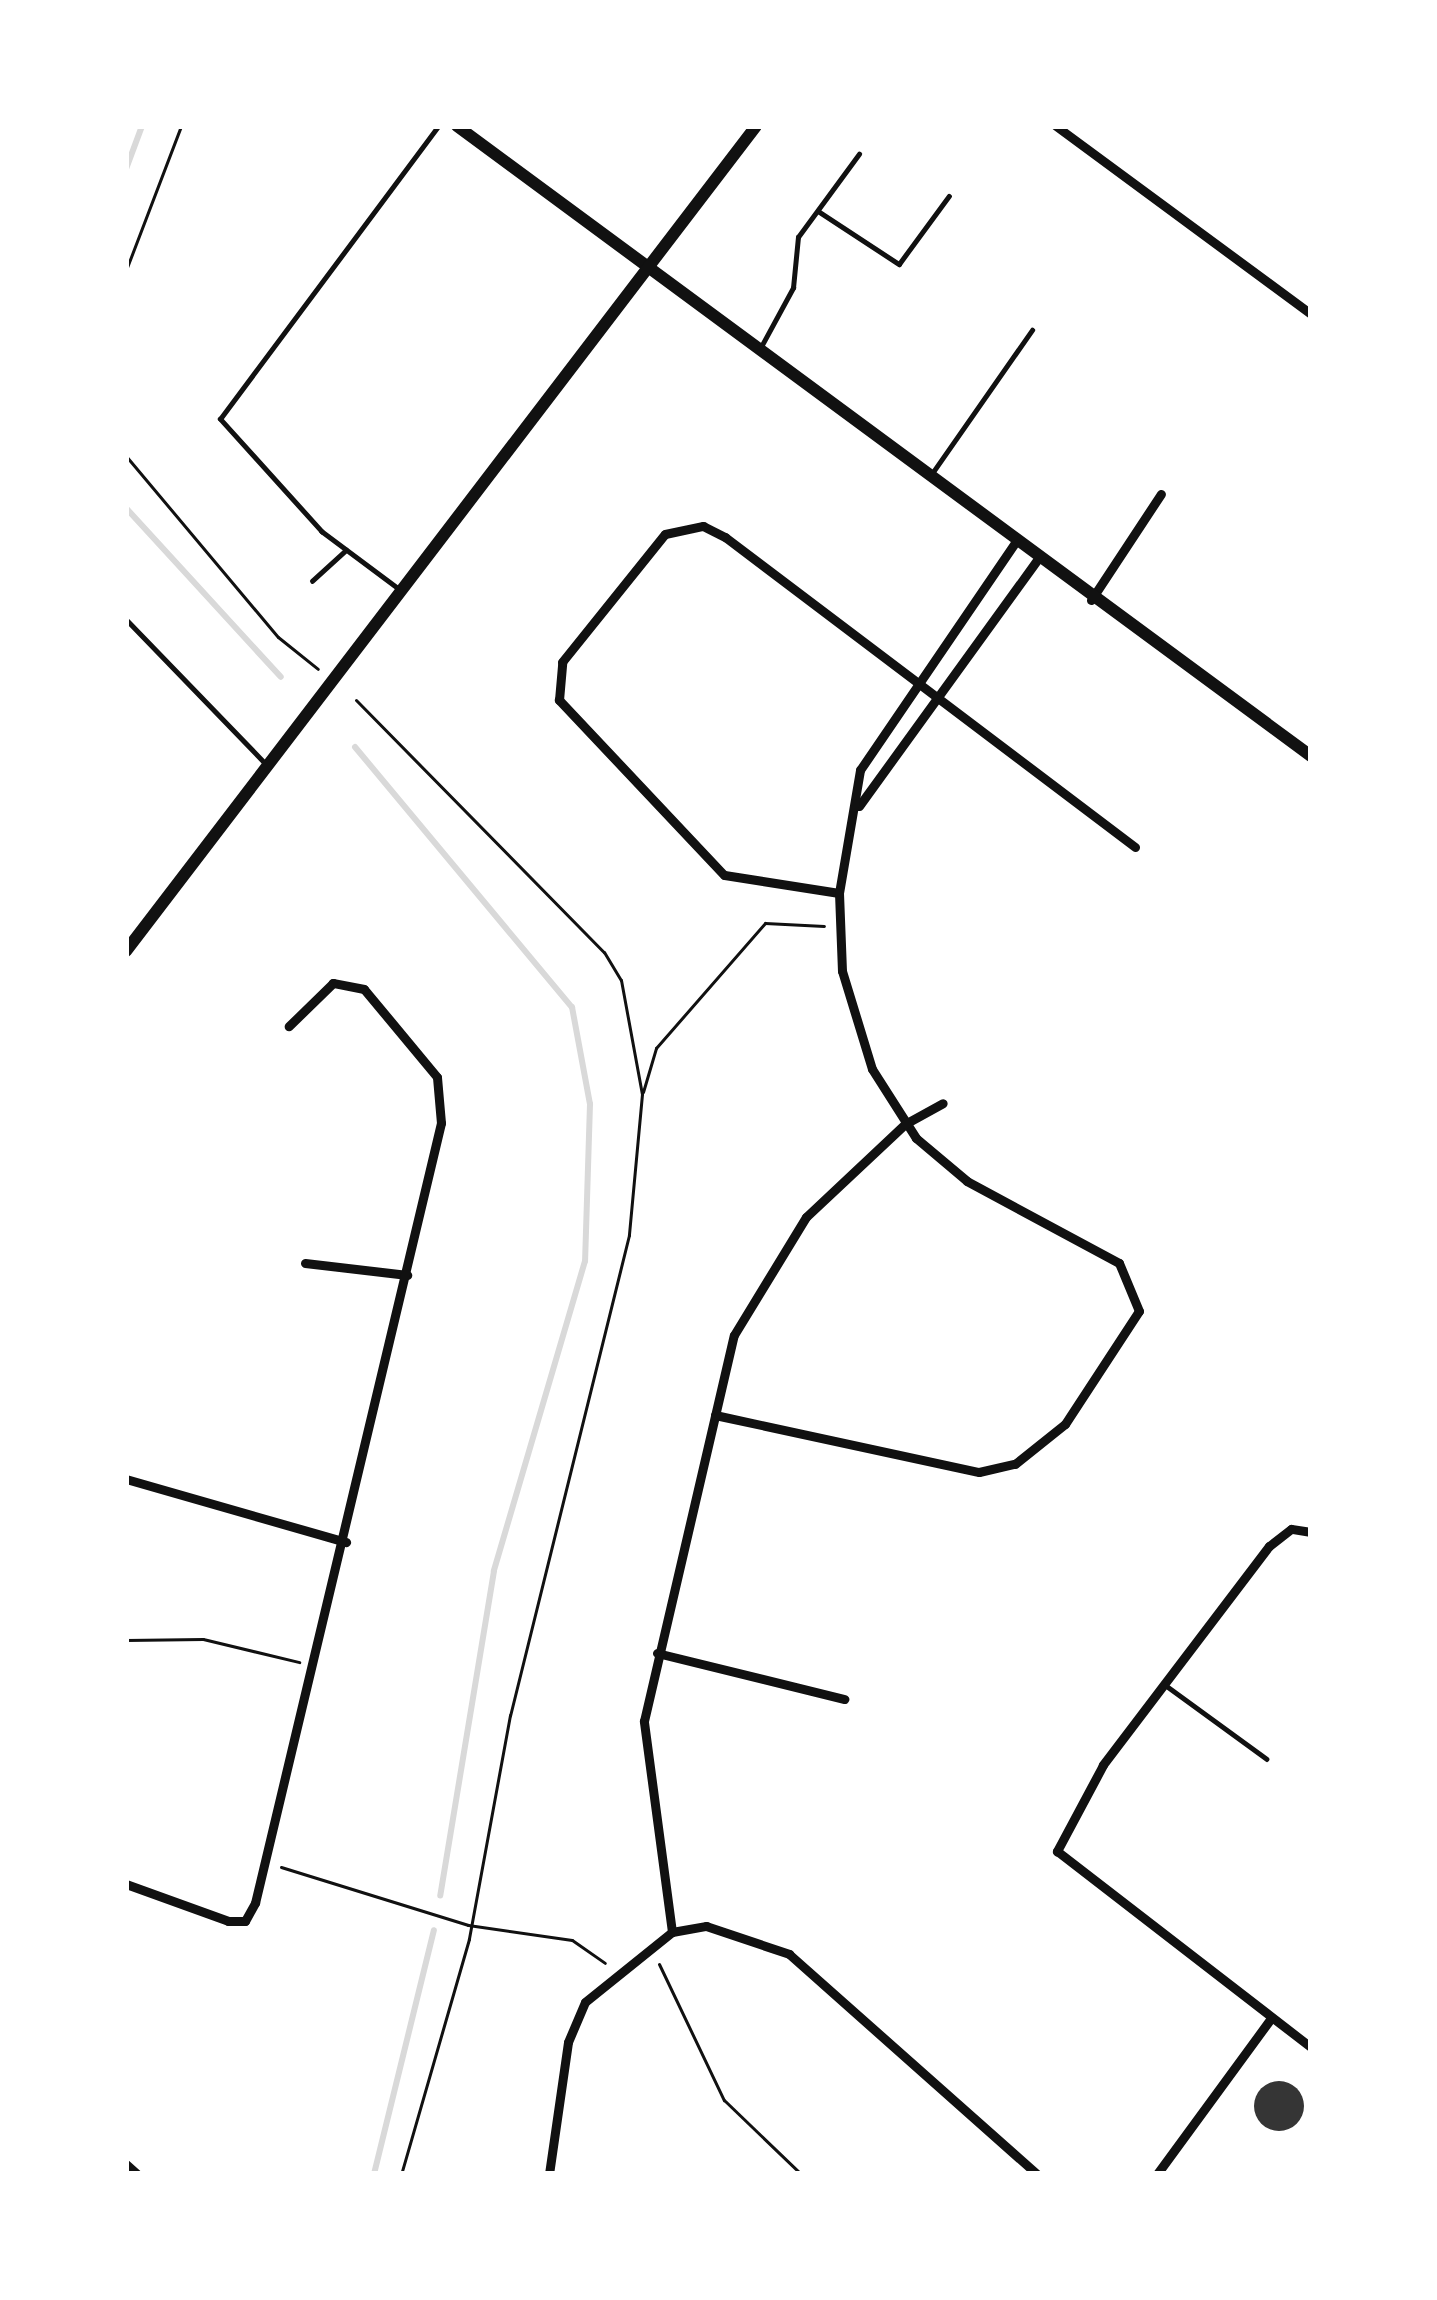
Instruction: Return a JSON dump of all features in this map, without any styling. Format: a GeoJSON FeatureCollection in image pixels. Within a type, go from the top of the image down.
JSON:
{"type":"FeatureCollection","features":[{"type":"Feature","properties":{"kind":"main road"},"geometry":{"type":"LineString","coordinates":[[458,126],[1036,560],[1311,757]]}},
{"type":"Feature","properties":{"kind":"main road"},"geometry":{"type":"LineString","coordinates":[[126,951],[756,126]]}},
{"type":"Feature","properties":{"kind":"street"},"geometry":{"type":"LineString","coordinates":[[1056,126],[1311,314]]}},
{"type":"Feature","properties":{"kind":"street"},"geometry":{"type":"LineString","coordinates":[[1091,600],[1161,494]]}},
{"type":"Feature","properties":{"kind":"street"},"geometry":{"type":"LineString","coordinates":[[839,893],[746,883],[703,860],[569,719],[562,662],[650,545],[703,526],[918,679],[1136,847]]}},
{"type":"Feature","properties":{"kind":"street"},"geometry":{"type":"LineString","coordinates":[[715,1415],[979,1472],[1033,1454],[1121,1352],[1139,1311],[1132,1277],[967,1181],[904,1124],[854,1028],[838,929],[839,893],[859,806],[860,770],[1015,543]]}},
{"type":"Feature","properties":{"kind":"street"},"geometry":{"type":"LineString","coordinates":[[859,806],[1036,560]]}},
{"type":"Feature","properties":{"kind":"street"},"geometry":{"type":"LineString","coordinates":[[126,1884],[157,1903],[245,1921],[268,1861],[317,1670],[442,1123],[436,1077],[351,982],[323,989],[289,1026]]}},
{"type":"Feature","properties":{"kind":"street"},"geometry":{"type":"LineString","coordinates":[[672,1932],[644,1721],[657,1653],[686,1571],[715,1415],[766,1270],[904,1124],[943,1103]]}},
{"type":"Feature","properties":{"kind":"street"},"geometry":{"type":"LineString","coordinates":[[305,1263],[407,1275]]}},
{"type":"Feature","properties":{"kind":"street"},"geometry":{"type":"LineString","coordinates":[[126,1479],[346,1542]]}},
{"type":"Feature","properties":{"kind":"street"},"geometry":{"type":"LineString","coordinates":[[1311,1532],[1291,1529],[1269,1546],[1164,1684],[1057,1851],[1311,2047]]}},
{"type":"Feature","properties":{"kind":"street"},"geometry":{"type":"LineString","coordinates":[[657,1653],[844,1699]]}},
{"type":"Feature","properties":{"kind":"street"},"geometry":{"type":"LineString","coordinates":[[548,2174],[568,2042],[613,1972],[672,1932],[706,1926],[789,1954],[1037,2174]]}},
{"type":"Feature","properties":{"kind":"street"},"geometry":{"type":"LineString","coordinates":[[1157,2174],[1271,2018]]}},
{"type":"Feature","properties":{"kind":"street"},"geometry":{"type":"LineString","coordinates":[[126,2164],[137,2174]]}},
{"type":"Feature","properties":{"kind":"lane"},"geometry":{"type":"LineString","coordinates":[[402,592],[346,550],[220,419],[438,126]]}},
{"type":"Feature","properties":{"kind":"lane"},"geometry":{"type":"LineString","coordinates":[[759,350],[817,211],[859,154]]}},
{"type":"Feature","properties":{"kind":"lane"},"geometry":{"type":"LineString","coordinates":[[817,211],[898,264],[949,196]]}},
{"type":"Feature","properties":{"kind":"lane"},"geometry":{"type":"LineString","coordinates":[[930,477],[1032,330]]}},
{"type":"Feature","properties":{"kind":"lane"},"geometry":{"type":"LineString","coordinates":[[312,581],[346,550]]}},
{"type":"Feature","properties":{"kind":"lane"},"geometry":{"type":"LineString","coordinates":[[126,619],[269,767]]}},
{"type":"Feature","properties":{"kind":"lane"},"geometry":{"type":"LineString","coordinates":[[1164,1684],[1267,1760]]}},
{"type":"Feature","properties":{"kind":"path"},"geometry":{"type":"LineString","coordinates":[[126,270],[181,126]]}},
{"type":"Feature","properties":{"kind":"path"},"geometry":{"type":"LineString","coordinates":[[126,456],[278,637],[318,668]]}},
{"type":"Feature","properties":{"kind":"path"},"geometry":{"type":"LineString","coordinates":[[356,700],[604,952],[621,980],[643,1094]]}},
{"type":"Feature","properties":{"kind":"path"},"geometry":{"type":"LineString","coordinates":[[400,2174],[468,1925],[629,1234],[643,1094],[656,1048],[765,922],[838,929]]}},
{"type":"Feature","properties":{"kind":"path"},"geometry":{"type":"LineString","coordinates":[[126,1640],[202,1639],[317,1670]]}},
{"type":"Feature","properties":{"kind":"path"},"geometry":{"type":"LineString","coordinates":[[268,1861],[468,1925],[572,1940],[613,1972]]}},
{"type":"Feature","properties":{"kind":"path"},"geometry":{"type":"LineString","coordinates":[[648,1948],[692,2013],[724,2100],[801,2174]]}},
{"type":"Feature","properties":{"kind":"building"},"geometry":{"type":"Polygon","coordinates":[[[1279,2081],[1296,2089],[1304,2106],[1296,2123],[1279,2131],[1262,2123],[1254,2106],[1262,2089],[1279,2081]]]}},
{"type":"Feature","properties":{"kind":"waterway"},"geometry":{"type":"LineString","coordinates":[[126,169],[142,126]]}},
{"type":"Feature","properties":{"kind":"waterway"},"geometry":{"type":"LineString","coordinates":[[126,508],[281,677]]}},
{"type":"Feature","properties":{"kind":"waterway"},"geometry":{"type":"LineString","coordinates":[[355,747],[572,1007],[590,1104],[585,1261],[494,1571],[440,1896]]}},
{"type":"Feature","properties":{"kind":"waterway"},"geometry":{"type":"LineString","coordinates":[[374,2174],[434,1930]]}}]}
